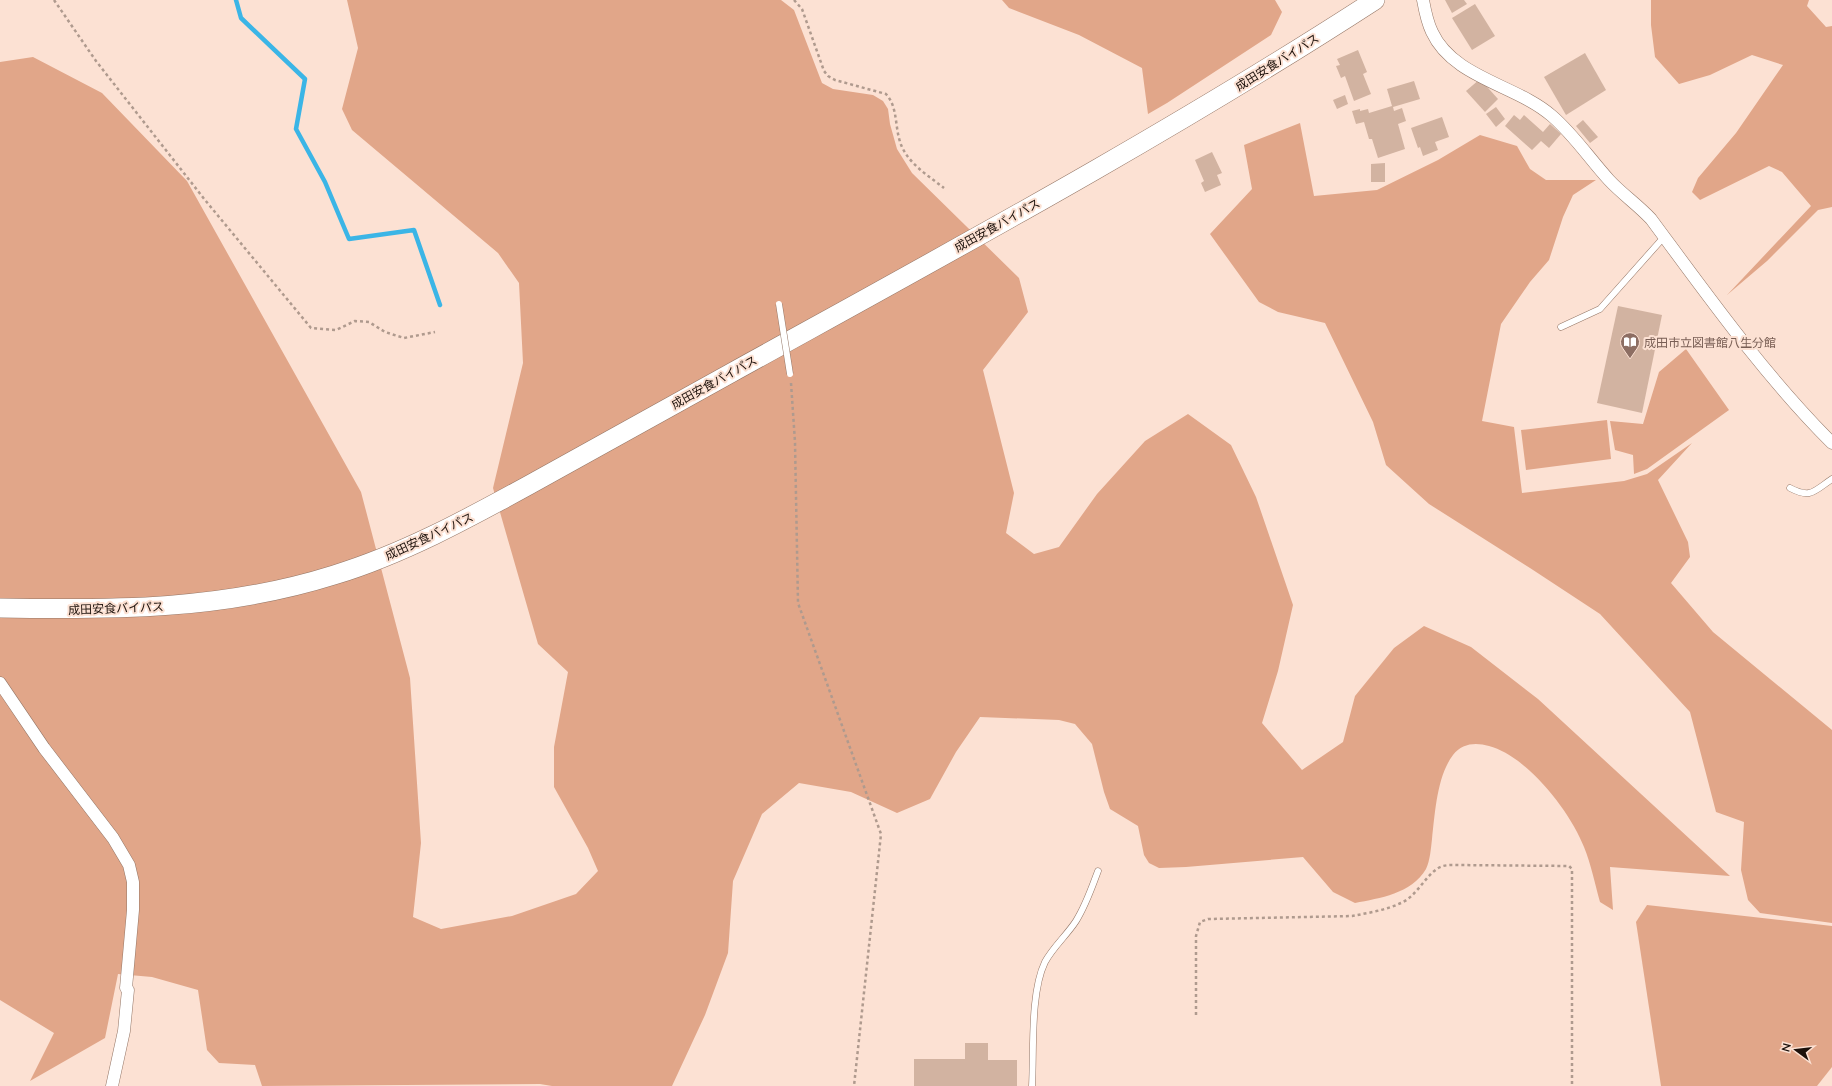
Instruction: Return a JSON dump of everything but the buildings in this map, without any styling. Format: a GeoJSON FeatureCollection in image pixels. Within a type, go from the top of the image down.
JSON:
{"type":"FeatureCollection","features":[{"type":"Feature","properties":{"kind":"main road","name":"成田安食バイパス"},"geometry":{"type":"LineString","coordinates":[[0,608],[127,609],[180,606],[243,598],[336,575],[439,533],[540,479],[1125,153],[1268,68],[1375,0]]}},
{"type":"Feature","properties":{"kind":"street"},"geometry":{"type":"LineString","coordinates":[[1423,0],[1432,32],[1448,55],[1472,72],[1539,106],[1552,116],[1581,145],[1622,194],[1640,207],[1651,219],[1764,369],[1791,401],[1832,443]]}},
{"type":"Feature","properties":{"kind":"street"},"geometry":{"type":"LineString","coordinates":[[0,683],[44,748],[113,838],[129,865],[134,882],[126,988],[128,990],[124,1031],[112,1086]]}},
{"type":"Feature","properties":{"kind":"lane"},"geometry":{"type":"LineString","coordinates":[[1561,327],[1600,309],[1664,237]]}},
{"type":"Feature","properties":{"kind":"lane"},"geometry":{"type":"LineString","coordinates":[[779,304],[790,374]]}},
{"type":"Feature","properties":{"kind":"lane"},"geometry":{"type":"LineString","coordinates":[[1790,488],[1806,495],[1812,494],[1832,479]]}},
{"type":"Feature","properties":{"kind":"lane"},"geometry":{"type":"LineString","coordinates":[[1032,1086],[1035,1017],[1040,975],[1053,950],[1076,921],[1098,870]]}},
{"type":"Feature","properties":{"kind":"path"},"geometry":{"type":"LineString","coordinates":[[54,0],[96,61],[200,194],[311,328],[336,330],[355,322],[369,322],[385,332],[404,338],[435,332]]}},
{"type":"Feature","properties":{"kind":"path"},"geometry":{"type":"LineString","coordinates":[[794,0],[802,9],[824,70],[828,76],[835,80],[886,94],[891,98],[899,139],[909,159],[944,188]]}},
{"type":"Feature","properties":{"kind":"path"},"geometry":{"type":"LineString","coordinates":[[790,374],[795,442],[798,602],[882,834],[854,1086]]}},
{"type":"Feature","properties":{"kind":"path"},"geometry":{"type":"LineString","coordinates":[[1196,1015],[1196,936],[1200,922],[1208,920],[1352,916],[1368,913],[1402,903],[1416,893],[1432,872],[1442,866],[1569,866],[1572,869],[1572,1086]]}},
{"type":"Feature","properties":{"kind":"shaded area"},"geometry":{"type":"Polygon","coordinates":[[[347,0],[781,0],[794,10],[822,83],[833,89],[873,95],[883,101],[888,109],[890,124],[897,149],[912,173],[1019,278],[1028,312],[983,370],[1014,493],[1006,533],[1034,554],[1059,547],[1097,494],[1145,441],[1188,414],[1231,445],[1256,497],[1293,605],[1278,671],[1262,723],[1302,770],[1343,742],[1355,696],[1394,648],[1424,626],[1471,647],[1538,699],[1730,876],[1610,867],[1613,910],[1600,902],[1584,847],[1569,817],[1546,787],[1518,761],[1503,752],[1489,746],[1479,744],[1470,744],[1465,746],[1453,755],[1443,773],[1440,784],[1430,854],[1426,869],[1412,884],[1394,894],[1355,903],[1333,892],[1303,857],[1159,868],[1149,863],[1144,855],[1138,826],[1110,809],[1104,792],[1092,744],[1075,724],[1059,720],[980,717],[956,752],[930,799],[897,813],[851,792],[799,783],[762,814],[733,881],[728,953],[705,1015],[672,1086],[552,1086],[540,1084],[262,1086],[255,1065],[219,1063],[207,1050],[198,990],[152,977],[118,974],[105,1038],[30,1081],[54,1033],[0,1000],[0,62],[33,57],[102,93],[187,181],[361,492],[410,678],[421,843],[413,917],[441,929],[512,916],[576,894],[598,871],[588,848],[554,787],[554,747],[568,672],[538,644],[493,488],[523,363],[519,283],[498,253],[352,130],[342,109],[358,48],[347,0]]]}},
{"type":"Feature","properties":{"kind":"shaded area"},"geometry":{"type":"Polygon","coordinates":[[[1002,0],[1275,0],[1282,12],[1271,35],[1148,114],[1142,68],[1079,35],[1009,8],[1002,0]]]}},
{"type":"Feature","properties":{"kind":"shaded area"},"geometry":{"type":"Polygon","coordinates":[[[1651,0],[1809,0],[1807,6],[1826,27],[1832,26],[1832,207],[1818,210],[1767,261],[1727,295],[1811,206],[1782,172],[1769,166],[1700,200],[1692,192],[1698,178],[1736,133],[1783,65],[1752,55],[1710,75],[1679,84],[1655,57],[1651,25],[1651,0]]]}},
{"type":"Feature","properties":{"kind":"shaded area"},"geometry":{"type":"Polygon","coordinates":[[[1300,123],[1314,196],[1377,190],[1438,160],[1480,135],[1517,146],[1530,169],[1546,180],[1596,180],[1573,195],[1563,217],[1549,260],[1530,282],[1501,324],[1482,421],[1514,427],[1522,493],[1624,481],[1647,474],[1692,443],[1658,480],[1688,542],[1690,557],[1671,583],[1713,632],[1832,730],[1832,923],[1760,913],[1748,900],[1741,870],[1744,822],[1716,812],[1690,712],[1600,614],[1429,504],[1386,465],[1373,422],[1325,323],[1278,312],[1259,302],[1210,234],[1252,189],[1244,145],[1300,123]]]}},
{"type":"Feature","properties":{"kind":"shaded area"},"geometry":{"type":"Polygon","coordinates":[[[1686,349],[1729,410],[1647,469],[1634,474],[1633,455],[1615,450],[1610,421],[1643,424],[1659,372],[1686,349]]]}},
{"type":"Feature","properties":{"kind":"shaded area"},"geometry":{"type":"Polygon","coordinates":[[[1607,420],[1611,459],[1526,470],[1521,430],[1607,420]]]}},
{"type":"Feature","properties":{"kind":"shaded area"},"geometry":{"type":"Polygon","coordinates":[[[1647,905],[1832,926],[1832,1067],[1817,1086],[1661,1086],[1636,922],[1647,905]]]}},
{"type":"Feature","properties":{"kind":"waterway"},"geometry":{"type":"LineString","coordinates":[[236,0],[241,18],[305,79],[296,129],[325,182],[349,239],[414,230],[440,305]]}},
{"type":"Feature","properties":{"kind":"place","name":"成田市立図書館八生分館"},"geometry":{"type":"Point","coordinates":[1630,359]}}]}
